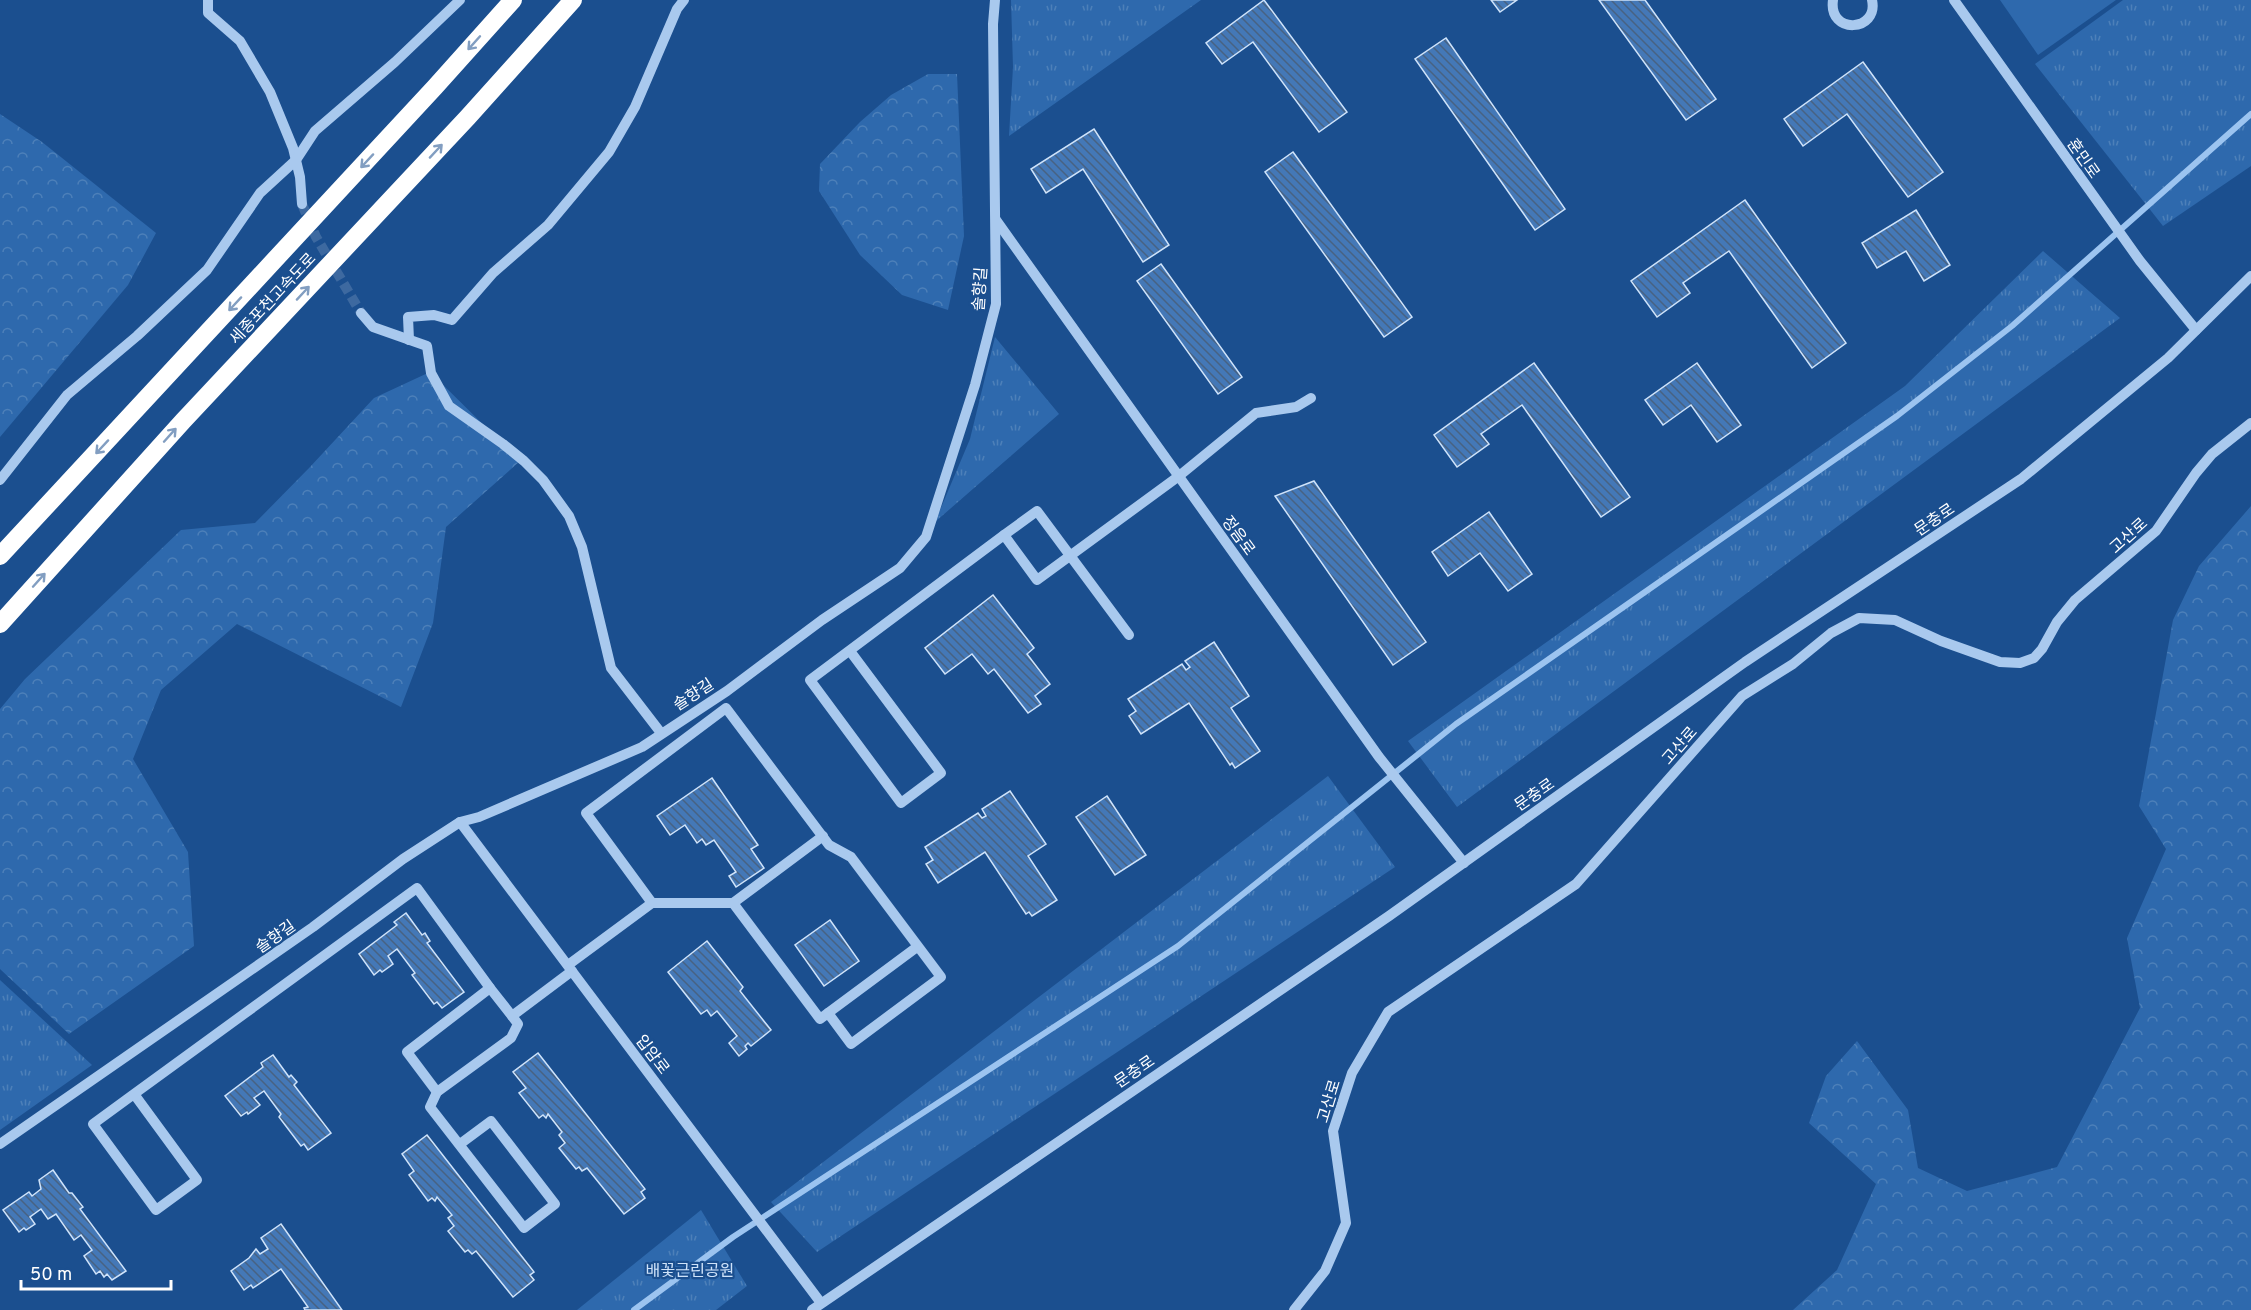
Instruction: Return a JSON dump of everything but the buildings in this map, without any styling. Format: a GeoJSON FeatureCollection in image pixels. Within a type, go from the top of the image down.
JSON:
{"type":"FeatureCollection","features":[{"type":"Feature","properties":{"kind":"highway","name":"세종포천고속도로"},"geometry":{"type":"LineString","coordinates":[[0,556],[513,0]]}},
{"type":"Feature","properties":{"kind":"highway","name":"세종포천고속도로"},"geometry":{"type":"LineString","coordinates":[[0,624],[183,421],[468,117],[573,0]]}},
{"type":"Feature","properties":{"kind":"street"},"geometry":{"type":"LineString","coordinates":[[208,0],[208,13],[240,41],[270,92],[296,160],[302,189],[302,204]]}},
{"type":"Feature","properties":{"kind":"street"},"geometry":{"type":"LineString","coordinates":[[0,480],[67,395],[137,336],[207,270],[260,193],[296,160],[315,131],[395,62],[459,0]]}},
{"type":"Feature","properties":{"kind":"street"},"geometry":{"type":"LineString","coordinates":[[409,340],[408,317],[434,315],[452,320],[494,273],[548,225],[609,152],[636,107],[677,9],[684,0]]}},
{"type":"Feature","properties":{"kind":"street","name":"솔향길"},"geometry":{"type":"LineString","coordinates":[[0,1144],[314,927],[403,859],[460,822],[479,817],[642,747],[727,691],[822,620],[900,568],[926,537],[975,385],[996,304],[993,24],[995,0]]}},
{"type":"Feature","properties":{"kind":"street"},"geometry":{"type":"LineString","coordinates":[[1833,0],[1834,15],[1851,26],[1864,22],[1869,17],[1872,11],[1872,0]]}},
{"type":"Feature","properties":{"kind":"street","name":"훈민로"},"geometry":{"type":"LineString","coordinates":[[1953,0],[2106,215],[2196,330]]}},
{"type":"Feature","properties":{"kind":"street","name":"정음로"},"geometry":{"type":"LineString","coordinates":[[996,220],[1379,757],[1464,863]]}},
{"type":"Feature","properties":{"kind":"street","name":"문충로"},"geometry":{"type":"LineString","coordinates":[[812,1310],[1464,863],[1745,662],[2021,479],[2168,358],[2251,276]]}},
{"type":"Feature","properties":{"kind":"street"},"geometry":{"type":"LineString","coordinates":[[361,313],[373,327],[427,346],[431,373],[449,406],[479,425],[524,461],[543,480],[564,507],[582,547],[611,668],[661,733]]}},
{"type":"Feature","properties":{"kind":"street"},"geometry":{"type":"LineString","coordinates":[[1004,535],[1037,580],[1179,477],[1256,413],[1296,407],[1311,398]]}},
{"type":"Feature","properties":{"kind":"street","name":"고산로"},"geometry":{"type":"LineString","coordinates":[[1294,1310],[1326,1271],[1346,1223],[1333,1131],[1352,1072],[1388,1011],[1576,884],[1742,696],[1792,664],[1832,633],[1859,618],[1895,620],[1950,644],[2000,662],[2020,663],[2034,658],[2042,649],[2056,622],[2075,600],[2156,531],[2212,454],[2251,423]]}},
{"type":"Feature","properties":{"kind":"street"},"geometry":{"type":"LineString","coordinates":[[850,651],[941,773],[901,803],[810,680],[1004,535],[1037,511],[1129,635]]}},
{"type":"Feature","properties":{"kind":"street"},"geometry":{"type":"LineString","coordinates":[[652,903],[586,813],[726,708],[829,845],[851,857],[940,977],[851,1044],[828,1013]]}},
{"type":"Feature","properties":{"kind":"street","name":"입암로"},"geometry":{"type":"LineString","coordinates":[[460,822],[821,1303]]}},
{"type":"Feature","properties":{"kind":"street"},"geometry":{"type":"LineString","coordinates":[[512,1016],[652,903],[733,903],[823,836]]}},
{"type":"Feature","properties":{"kind":"street"},"geometry":{"type":"LineString","coordinates":[[134,1094],[197,1180],[156,1210],[93,1124],[134,1094],[417,888],[518,1024],[511,1038],[437,1092],[430,1107],[524,1228],[555,1204],[491,1121],[460,1144]]}},
{"type":"Feature","properties":{"kind":"street"},"geometry":{"type":"LineString","coordinates":[[733,903],[820,1019],[917,947]]}},
{"type":"Feature","properties":{"kind":"street"},"geometry":{"type":"LineString","coordinates":[[437,1092],[407,1052],[490,988]]}},
{"type":"Feature","properties":{"kind":"green space"},"geometry":{"type":"Polygon","coordinates":[[[1011,0],[1201,0],[1009,136],[1013,67],[1011,0]]]}},
{"type":"Feature","properties":{"kind":"green space"},"geometry":{"type":"Polygon","coordinates":[[[2000,0],[2116,0],[2038,55],[2000,0]]]}},
{"type":"Feature","properties":{"kind":"green space"},"geometry":{"type":"Polygon","coordinates":[[[2123,0],[2251,0],[2251,166],[2163,226],[2035,64],[2123,0]]]}},
{"type":"Feature","properties":{"kind":"green space"},"geometry":{"type":"Polygon","coordinates":[[[928,74],[957,74],[964,236],[948,310],[902,295],[860,255],[819,191],[820,164],[860,122],[891,95],[928,74]]]}},
{"type":"Feature","properties":{"kind":"green space"},"geometry":{"type":"Polygon","coordinates":[[[0,114],[42,142],[156,233],[128,285],[0,437],[0,114]]]}},
{"type":"Feature","properties":{"kind":"green space"},"geometry":{"type":"Polygon","coordinates":[[[2043,251],[2120,318],[1457,807],[1408,741],[1905,386],[2043,251]]]}},
{"type":"Feature","properties":{"kind":"green space"},"geometry":{"type":"Polygon","coordinates":[[[995,337],[1059,414],[935,522],[970,439],[995,337]]]}},
{"type":"Feature","properties":{"kind":"green space"},"geometry":{"type":"Polygon","coordinates":[[[430,372],[520,461],[446,527],[433,623],[401,707],[237,624],[161,690],[133,759],[188,852],[194,946],[69,1034],[0,969],[0,709],[25,679],[181,530],[255,523],[374,398],[430,372]]]}},
{"type":"Feature","properties":{"kind":"green space"},"geometry":{"type":"Polygon","coordinates":[[[2251,506],[2251,1310],[1793,1310],[1837,1270],[1876,1184],[1809,1123],[1826,1076],[1857,1041],[1908,1110],[1918,1168],[1967,1191],[2057,1167],[2140,1008],[2127,938],[2166,849],[2139,806],[2173,620],[2199,566],[2251,506]]]}},
{"type":"Feature","properties":{"kind":"green space"},"geometry":{"type":"Polygon","coordinates":[[[1328,776],[1395,867],[817,1252],[771,1202],[1328,776]]]}},
{"type":"Feature","properties":{"kind":"green space"},"geometry":{"type":"Polygon","coordinates":[[[0,980],[92,1065],[0,1130],[0,980]]]}},
{"type":"Feature","properties":{"kind":"green space","name":"배꽃근린공원"},"geometry":{"type":"Polygon","coordinates":[[[701,1210],[747,1286],[716,1310],[577,1310],[701,1210]]]}},
{"type":"Feature","properties":{"kind":"waterway"},"geometry":{"type":"LineString","coordinates":[[634,1310],[733,1237],[1178,946],[1456,724],[1897,416],[2012,326],[2251,114]]}},
{"type":"Feature","properties":{"kind":"tunnel"},"geometry":{"type":"LineString","coordinates":[[302,204],[316,237],[361,313]]}}]}
